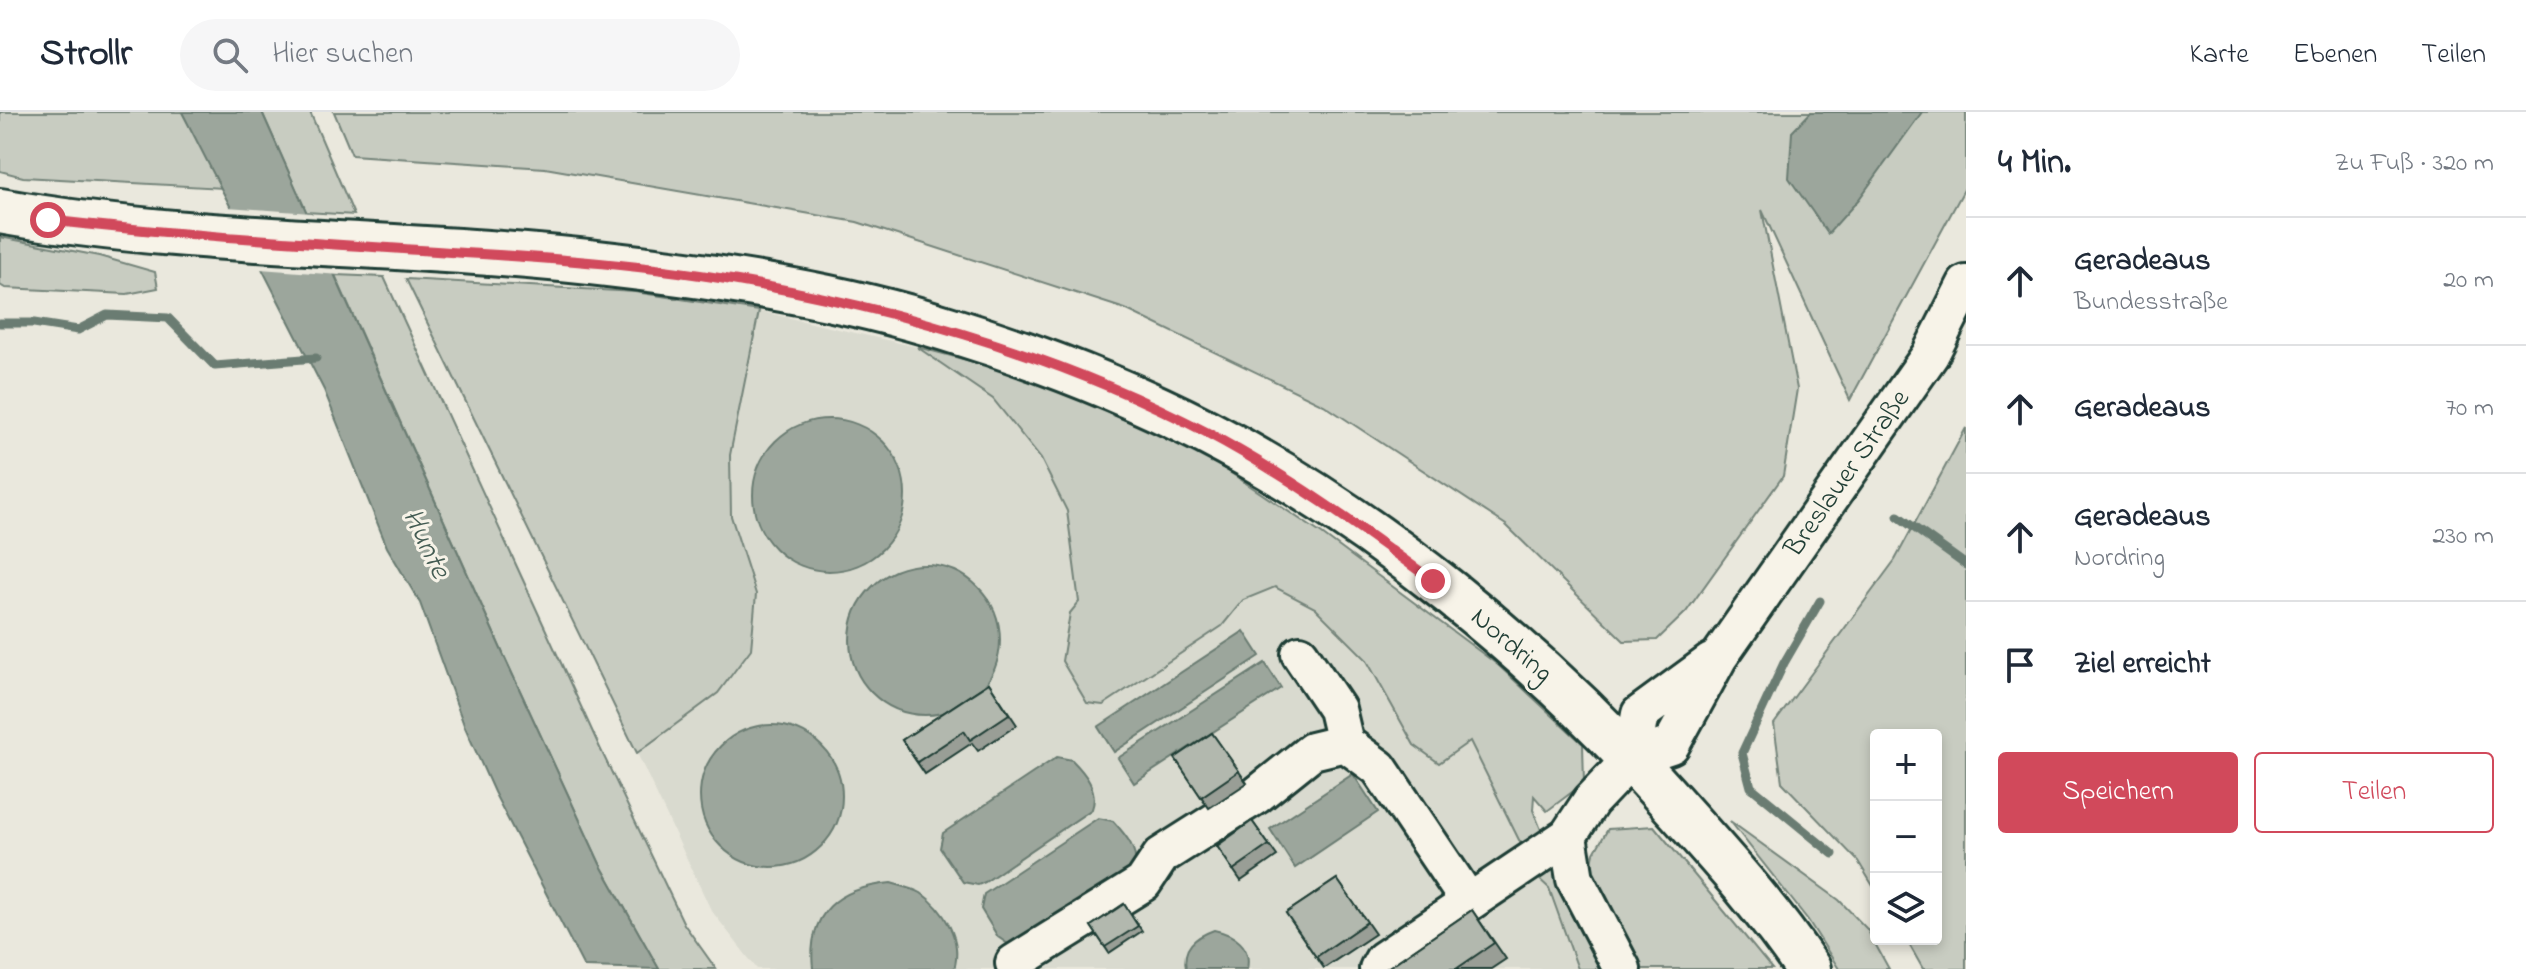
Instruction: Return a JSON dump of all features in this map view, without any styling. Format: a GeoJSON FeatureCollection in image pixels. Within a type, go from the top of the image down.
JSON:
{"type":"FeatureCollection","features":[{"type":"Feature","properties":{"kind":"main road","name":"Nordring"},"geometry":{"type":"LineString","coordinates":[[0,211],[139,231],[447,251],[641,268],[745,282],[848,303],[945,328],[1036,359],[1121,393],[1205,432],[1279,474],[1363,529],[1498,632],[1632,758],[1727,864],[1808,969]]}},
{"type":"Feature","properties":{"kind":"street","name":"Breslauer Straße"},"geometry":{"type":"LineString","coordinates":[[1632,758],[1640,714],[1719,657],[1930,355],[1966,284]]}},
{"type":"Feature","properties":{"kind":"street"},"geometry":{"type":"LineString","coordinates":[[1300,654],[1337,709],[1345,743],[1379,768],[1469,902]]}},
{"type":"Feature","properties":{"kind":"street"},"geometry":{"type":"LineString","coordinates":[[1014,963],[1143,883],[1161,856],[1257,795],[1312,751],[1345,743]]}},
{"type":"Feature","properties":{"kind":"street"},"geometry":{"type":"LineString","coordinates":[[1378,969],[1383,960],[1568,836],[1591,801],[1632,758]]}},
{"type":"Feature","properties":{"kind":"street"},"geometry":{"type":"LineString","coordinates":[[1568,836],[1575,879],[1622,969]]}},
{"type":"Feature","properties":{"kind":"shaded area"},"geometry":{"type":"Polygon","coordinates":[[[0,112],[182,112],[223,188],[23,177],[0,171],[0,112]]]}},
{"type":"Feature","properties":{"kind":"shaded area"},"geometry":{"type":"Polygon","coordinates":[[[262,112],[310,112],[354,215],[306,212],[262,112]]]}},
{"type":"Feature","properties":{"kind":"shaded area"},"geometry":{"type":"Polygon","coordinates":[[[334,112],[1966,112],[1966,186],[1850,400],[1762,210],[1797,389],[1783,476],[1686,612],[1657,640],[1624,641],[1506,525],[1324,405],[1125,309],[857,222],[545,168],[352,155],[334,112]]]}},
{"type":"Feature","properties":{"kind":"shaded area"},"geometry":{"type":"Polygon","coordinates":[[[0,237],[99,256],[155,272],[158,288],[127,294],[5,288],[0,285],[0,237]]]}},
{"type":"Feature","properties":{"kind":"shaded area"},"geometry":{"type":"Polygon","coordinates":[[[335,275],[384,277],[684,924],[716,969],[659,969],[600,864],[335,275]]]}},
{"type":"Feature","properties":{"kind":"shaded area"},"geometry":{"type":"Polygon","coordinates":[[[406,279],[635,292],[759,311],[730,455],[731,516],[756,594],[751,649],[718,693],[637,753],[406,279]]]}},
{"type":"Feature","properties":{"kind":"shaded area"},"geometry":{"type":"Polygon","coordinates":[[[759,311],[917,347],[993,399],[1041,459],[1067,511],[1080,602],[1103,705],[1222,626],[1243,600],[1275,587],[1315,608],[1366,659],[1414,745],[1470,741],[1535,875],[1549,888],[1578,969],[757,969],[711,910],[637,753],[718,693],[756,594],[731,516],[730,454],[759,311]]]}},
{"type":"Feature","properties":{"kind":"shaded area"},"geometry":{"type":"Polygon","coordinates":[[[917,347],[1028,376],[1136,421],[1207,457],[1322,534],[1498,665],[1583,744],[1584,783],[1547,811],[1534,796],[1533,810],[1542,832],[1522,846],[1470,741],[1439,763],[1414,745],[1366,659],[1315,608],[1275,587],[1243,600],[1222,626],[1103,705],[1087,703],[1062,661],[1070,613],[1079,602],[1067,511],[1041,459],[993,399],[917,347]]]}},
{"type":"Feature","properties":{"kind":"shaded area"},"geometry":{"type":"Polygon","coordinates":[[[1966,428],[1966,969],[1923,969],[1909,945],[1942,945],[1942,729],[1870,729],[1870,881],[1858,861],[1782,782],[1774,724],[1895,560],[1966,428]]]}},
{"type":"Feature","properties":{"kind":"shaded area"},"geometry":{"type":"Polygon","coordinates":[[[1730,821],[1839,900],[1867,929],[1870,945],[1876,945],[1889,969],[1839,969],[1808,920],[1730,821]]]}},
{"type":"Feature","properties":{"kind":"shaded area"},"geometry":{"type":"Polygon","coordinates":[[[1654,826],[1772,969],[1633,969],[1588,880],[1594,853],[1608,829],[1654,826]]]}},
{"type":"Feature","properties":{"kind":"shaded area"},"geometry":{"type":"Polygon","coordinates":[[[1554,862],[1608,969],[1578,969],[1549,888],[1535,875],[1554,862]]]}},
{"type":"Feature","properties":{"kind":"water","name":"Hunte"},"geometry":{"type":"Polygon","coordinates":[[[182,112],[262,112],[600,864],[659,969],[584,967],[494,792],[464,725],[420,603],[387,547],[324,390],[182,112]]]}},
{"type":"Feature","properties":{"kind":"water"},"geometry":{"type":"Polygon","coordinates":[[[1811,112],[1922,112],[1859,199],[1828,234],[1789,178],[1792,132],[1811,112]]]}},
{"type":"Feature","properties":{"kind":"water"},"geometry":{"type":"Polygon","coordinates":[[[829,419],[858,424],[883,441],[900,466],[905,495],[900,524],[883,549],[858,566],[829,571],[800,566],[775,549],[758,524],[753,495],[758,466],[775,441],[800,424],[829,419]]]}},
{"type":"Feature","properties":{"kind":"water"},"geometry":{"type":"Polygon","coordinates":[[[925,565],[954,571],[978,587],[994,611],[1000,640],[994,669],[978,693],[954,709],[925,715],[896,709],[872,693],[856,669],[850,640],[856,611],[872,587],[896,571],[925,565]]]}},
{"type":"Feature","properties":{"kind":"water"},"geometry":{"type":"Polygon","coordinates":[[[1244,631],[1260,656],[1114,752],[1098,727],[1244,631]]]}},
{"type":"Feature","properties":{"kind":"water"},"geometry":{"type":"Polygon","coordinates":[[[1265,663],[1281,688],[1134,783],[1118,758],[1265,663]]]}},
{"type":"Feature","properties":{"kind":"water"},"geometry":{"type":"Polygon","coordinates":[[[771,725],[798,730],[821,746],[837,769],[842,796],[837,823],[821,846],[798,862],[771,867],[744,862],[721,846],[705,823],[700,796],[705,769],[721,746],[744,730],[771,725]]]}},
{"type":"Feature","properties":{"kind":"water"},"geometry":{"type":"Polygon","coordinates":[[[1057,757],[1072,760],[1086,776],[1094,795],[1092,809],[985,882],[978,885],[963,882],[940,848],[943,833],[1057,757]]]}},
{"type":"Feature","properties":{"kind":"water"},"geometry":{"type":"Polygon","coordinates":[[[1353,774],[1378,812],[1295,868],[1270,829],[1353,774]]]}},
{"type":"Feature","properties":{"kind":"water"},"geometry":{"type":"Polygon","coordinates":[[[1098,818],[1113,821],[1127,837],[1135,857],[1133,870],[1011,946],[998,937],[981,909],[984,894],[1098,818]]]}},
{"type":"Feature","properties":{"kind":"water"},"geometry":{"type":"Polygon","coordinates":[[[891,883],[921,893],[944,916],[954,936],[954,969],[813,969],[815,932],[830,906],[856,891],[891,883]]]}},
{"type":"Feature","properties":{"kind":"water"},"geometry":{"type":"Polygon","coordinates":[[[1214,930],[1240,942],[1247,954],[1247,969],[1186,969],[1186,955],[1191,944],[1214,930]]]}},
{"type":"Feature","properties":{"kind":"pier"},"geometry":{"type":"Polygon","coordinates":[[[228,207],[311,213],[340,275],[260,269],[228,207]]]}},
{"type":"Feature","properties":{"kind":"building"},"geometry":{"type":"Polygon","coordinates":[[[989,683],[1009,714],[970,740],[964,731],[917,762],[902,740],[989,683]]]}},
{"type":"Feature","properties":{"kind":"building"},"geometry":{"type":"Polygon","coordinates":[[[1212,733],[1239,771],[1201,797],[1175,758],[1212,733]]]}},
{"type":"Feature","properties":{"kind":"building"},"geometry":{"type":"Polygon","coordinates":[[[1252,821],[1269,845],[1233,870],[1217,846],[1252,821]]]}},
{"type":"Feature","properties":{"kind":"building"},"geometry":{"type":"Polygon","coordinates":[[[1337,879],[1367,922],[1316,957],[1286,913],[1337,879]]]}},
{"type":"Feature","properties":{"kind":"building"},"geometry":{"type":"Polygon","coordinates":[[[1124,904],[1138,926],[1105,947],[1091,926],[1124,904]]]}},
{"type":"Feature","properties":{"kind":"building"},"geometry":{"type":"Polygon","coordinates":[[[1472,910],[1494,943],[1456,969],[1386,969],[1472,910]]]}},
{"type":"Feature","properties":{"kind":"waterway"},"geometry":{"type":"LineString","coordinates":[[0,323],[34,323],[78,330],[107,315],[168,318],[215,366],[316,358]]}},
{"type":"Feature","properties":{"kind":"waterway"},"geometry":{"type":"LineString","coordinates":[[1898,516],[1966,565]]}},
{"type":"Feature","properties":{"kind":"waterway"},"geometry":{"type":"LineString","coordinates":[[1820,601],[1784,663],[1742,753],[1751,787],[1833,854]]}},
{"type":"Feature","properties":{"kind":"route"},"geometry":{"type":"LineString","coordinates":[[48,220],[139,231],[611,264],[745,282],[848,303],[945,328],[1036,359],[1121,393],[1205,432],[1279,474],[1363,529],[1433,581]]}}]}
